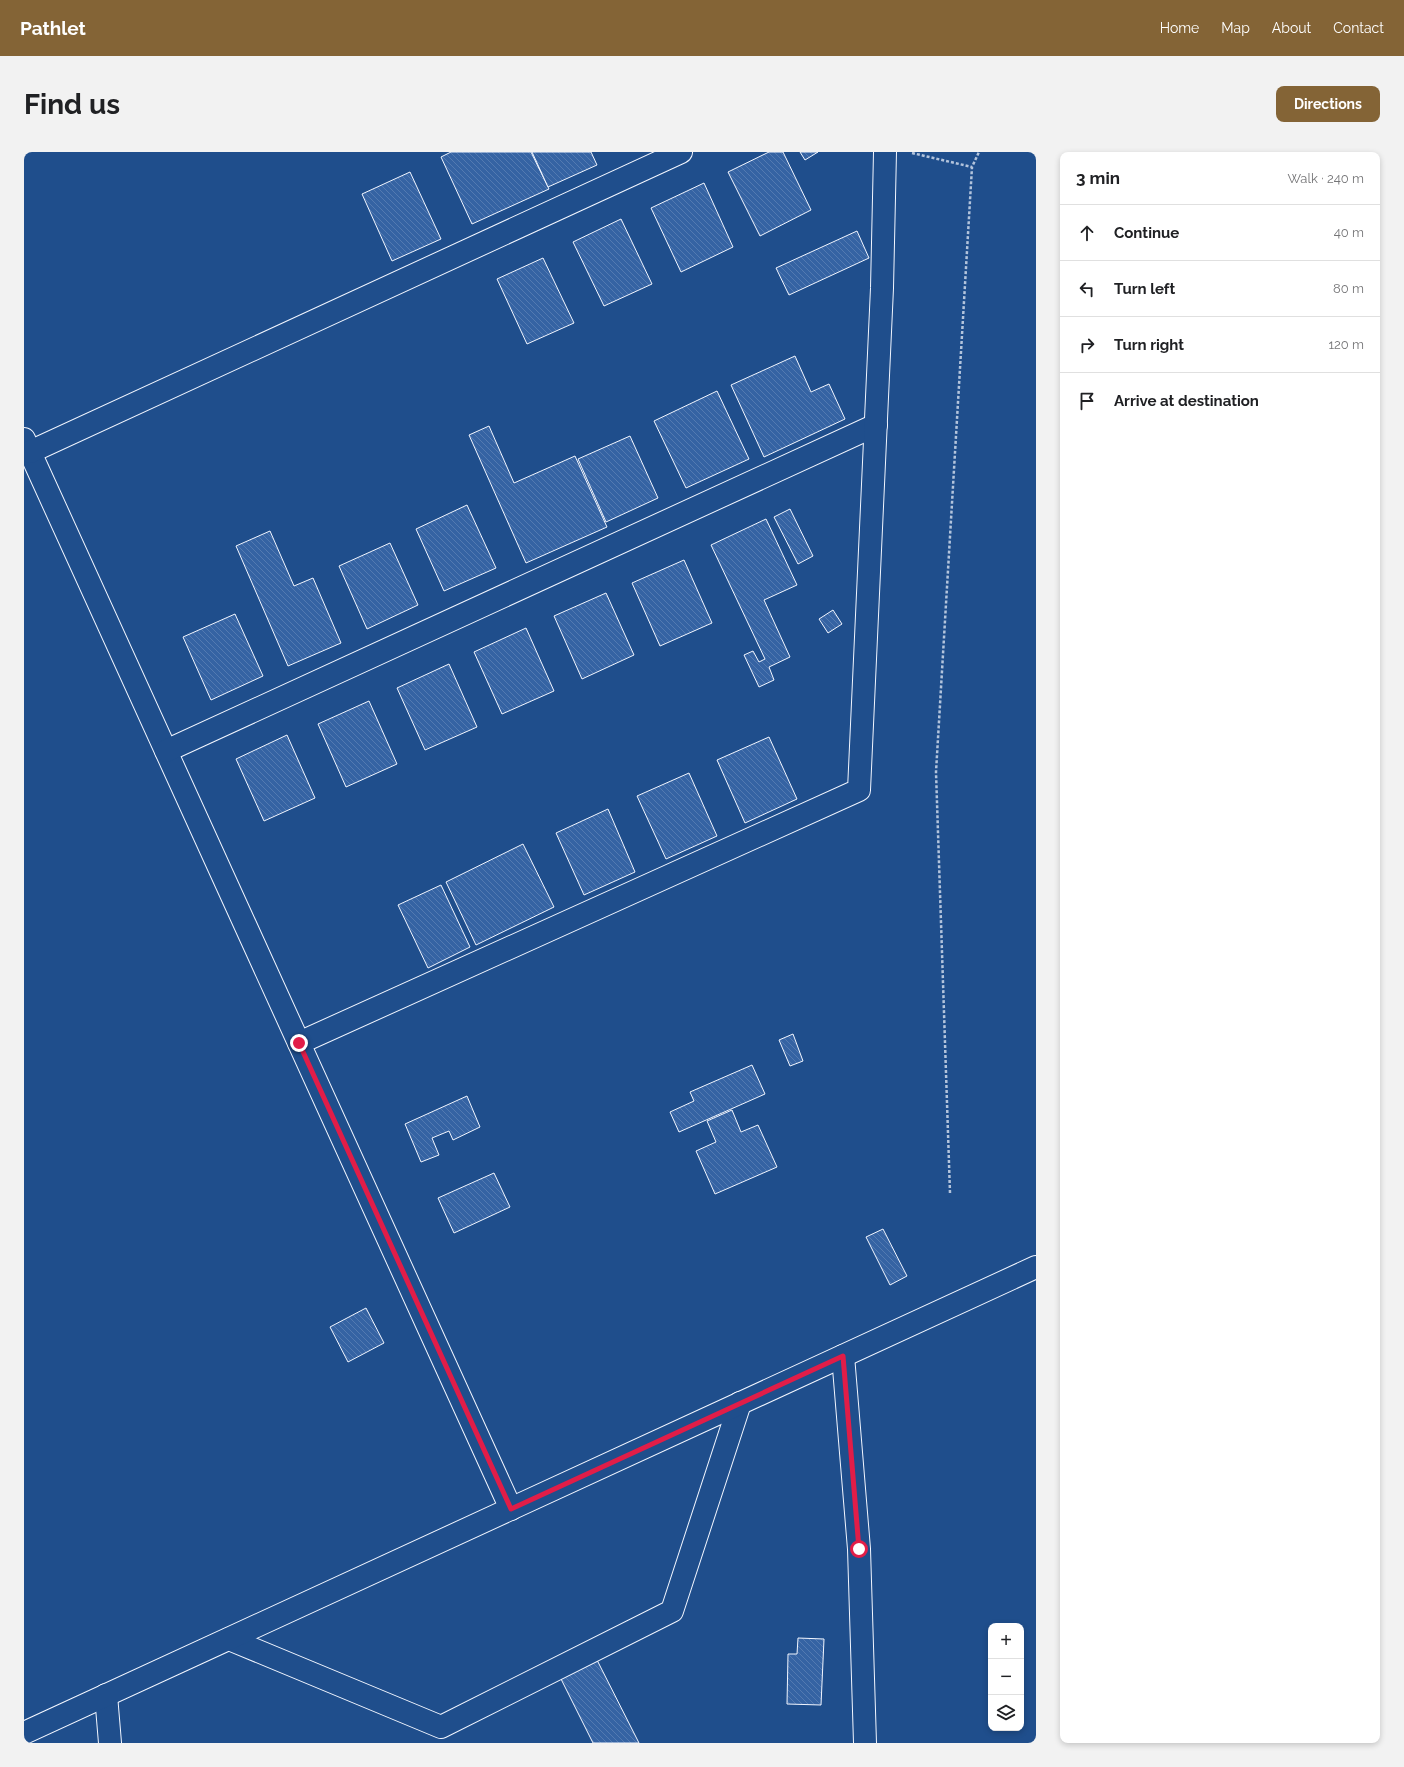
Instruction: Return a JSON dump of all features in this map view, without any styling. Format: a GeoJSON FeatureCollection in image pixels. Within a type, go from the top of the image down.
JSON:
{"type":"FeatureCollection","features":[{"type":"Feature","properties":{"kind":"street"},"geometry":{"type":"LineString","coordinates":[[511,1509],[27,445],[681,152]]}},
{"type":"Feature","properties":{"kind":"street"},"geometry":{"type":"LineString","coordinates":[[299,1043],[859,790],[882,288],[885,152]]}},
{"type":"Feature","properties":{"kind":"street"},"geometry":{"type":"LineString","coordinates":[[166,751],[876,425]]}},
{"type":"Feature","properties":{"kind":"street"},"geometry":{"type":"LineString","coordinates":[[24,1733],[1036,1267]]}},
{"type":"Feature","properties":{"kind":"street"},"geometry":{"type":"LineString","coordinates":[[843,1356],[859,1549],[865,1743]]}},
{"type":"Feature","properties":{"kind":"street"},"geometry":{"type":"LineString","coordinates":[[229,1639],[441,1727],[672,1611],[740,1404]]}},
{"type":"Feature","properties":{"kind":"street"},"geometry":{"type":"LineString","coordinates":[[106,1696],[110,1743]]}},
{"type":"Feature","properties":{"kind":"path"},"geometry":{"type":"LineString","coordinates":[[907,152],[972,167]]}},
{"type":"Feature","properties":{"kind":"path"},"geometry":{"type":"LineString","coordinates":[[950,1193],[936,772],[972,167],[979,152]]}},
{"type":"Feature","properties":{"kind":"building"},"geometry":{"type":"Polygon","coordinates":[[[451,152],[531,152],[549,189],[472,224],[441,157],[451,152]]]}},
{"type":"Feature","properties":{"kind":"building"},"geometry":{"type":"Polygon","coordinates":[[[532,152],[591,152],[597,165],[548,187],[532,152]]]}},
{"type":"Feature","properties":{"kind":"building"},"geometry":{"type":"Polygon","coordinates":[[[769,152],[783,152],[811,210],[760,236],[728,172],[769,152]]]}},
{"type":"Feature","properties":{"kind":"building"},"geometry":{"type":"Polygon","coordinates":[[[800,152],[818,152],[805,160],[800,152]]]}},
{"type":"Feature","properties":{"kind":"building"},"geometry":{"type":"Polygon","coordinates":[[[410,172],[441,239],[392,261],[362,194],[410,172]]]}},
{"type":"Feature","properties":{"kind":"building"},"geometry":{"type":"Polygon","coordinates":[[[704,183],[733,247],[681,272],[651,208],[704,183]]]}},
{"type":"Feature","properties":{"kind":"building"},"geometry":{"type":"Polygon","coordinates":[[[621,219],[652,284],[604,306],[573,242],[621,219]]]}},
{"type":"Feature","properties":{"kind":"building"},"geometry":{"type":"Polygon","coordinates":[[[857,231],[869,258],[789,295],[776,268],[857,231]]]}},
{"type":"Feature","properties":{"kind":"building"},"geometry":{"type":"Polygon","coordinates":[[[543,258],[574,323],[527,344],[497,279],[543,258]]]}},
{"type":"Feature","properties":{"kind":"building"},"geometry":{"type":"Polygon","coordinates":[[[795,356],[811,392],[829,384],[845,419],[764,457],[731,385],[795,356]]]}},
{"type":"Feature","properties":{"kind":"building"},"geometry":{"type":"Polygon","coordinates":[[[717,391],[749,459],[686,488],[654,421],[717,391]]]}},
{"type":"Feature","properties":{"kind":"building"},"geometry":{"type":"Polygon","coordinates":[[[489,426],[514,483],[575,456],[607,527],[526,563],[469,435],[489,426]]]}},
{"type":"Feature","properties":{"kind":"building"},"geometry":{"type":"Polygon","coordinates":[[[630,436],[658,498],[606,522],[578,459],[630,436]]]}},
{"type":"Feature","properties":{"kind":"building"},"geometry":{"type":"Polygon","coordinates":[[[467,505],[496,568],[444,591],[416,529],[467,505]]]}},
{"type":"Feature","properties":{"kind":"building"},"geometry":{"type":"Polygon","coordinates":[[[790,509],[813,556],[798,564],[774,517],[790,509]]]}},
{"type":"Feature","properties":{"kind":"building"},"geometry":{"type":"Polygon","coordinates":[[[766,519],[797,585],[764,600],[790,657],[769,667],[774,680],[759,687],[744,655],[753,651],[759,662],[765,659],[711,545],[766,519]]]}},
{"type":"Feature","properties":{"kind":"building"},"geometry":{"type":"Polygon","coordinates":[[[270,531],[294,586],[313,578],[341,643],[288,666],[236,546],[270,531]]]}},
{"type":"Feature","properties":{"kind":"building"},"geometry":{"type":"Polygon","coordinates":[[[390,543],[418,605],[367,629],[339,566],[390,543]]]}},
{"type":"Feature","properties":{"kind":"building"},"geometry":{"type":"Polygon","coordinates":[[[684,560],[712,623],[660,646],[632,583],[684,560]]]}},
{"type":"Feature","properties":{"kind":"building"},"geometry":{"type":"Polygon","coordinates":[[[606,593],[634,655],[582,679],[554,616],[606,593]]]}},
{"type":"Feature","properties":{"kind":"building"},"geometry":{"type":"Polygon","coordinates":[[[833,610],[842,624],[828,633],[819,619],[833,610]]]}},
{"type":"Feature","properties":{"kind":"building"},"geometry":{"type":"Polygon","coordinates":[[[235,614],[263,676],[211,700],[183,637],[235,614]]]}},
{"type":"Feature","properties":{"kind":"building"},"geometry":{"type":"Polygon","coordinates":[[[526,628],[554,691],[502,714],[474,652],[526,628]]]}},
{"type":"Feature","properties":{"kind":"building"},"geometry":{"type":"Polygon","coordinates":[[[449,664],[477,727],[425,750],[397,688],[449,664]]]}},
{"type":"Feature","properties":{"kind":"building"},"geometry":{"type":"Polygon","coordinates":[[[369,701],[397,764],[346,787],[318,724],[369,701]]]}},
{"type":"Feature","properties":{"kind":"building"},"geometry":{"type":"Polygon","coordinates":[[[287,735],[315,798],[264,821],[236,759],[287,735]]]}},
{"type":"Feature","properties":{"kind":"building"},"geometry":{"type":"Polygon","coordinates":[[[769,737],[797,799],[745,823],[717,760],[769,737]]]}},
{"type":"Feature","properties":{"kind":"building"},"geometry":{"type":"Polygon","coordinates":[[[689,773],[717,836],[666,859],[637,796],[689,773]]]}},
{"type":"Feature","properties":{"kind":"building"},"geometry":{"type":"Polygon","coordinates":[[[608,809],[635,872],[584,895],[556,833],[608,809]]]}},
{"type":"Feature","properties":{"kind":"building"},"geometry":{"type":"Polygon","coordinates":[[[523,844],[554,907],[476,945],[446,882],[523,844]]]}},
{"type":"Feature","properties":{"kind":"building"},"geometry":{"type":"Polygon","coordinates":[[[441,885],[470,947],[428,968],[398,905],[441,885]]]}},
{"type":"Feature","properties":{"kind":"building"},"geometry":{"type":"Polygon","coordinates":[[[793,1034],[803,1061],[790,1066],[779,1040],[793,1034]]]}},
{"type":"Feature","properties":{"kind":"building"},"geometry":{"type":"Polygon","coordinates":[[[752,1065],[765,1094],[679,1132],[670,1112],[694,1101],[690,1092],[752,1065]]]}},
{"type":"Feature","properties":{"kind":"building"},"geometry":{"type":"Polygon","coordinates":[[[467,1096],[480,1127],[453,1140],[449,1131],[432,1138],[439,1155],[421,1162],[405,1124],[467,1096]]]}},
{"type":"Feature","properties":{"kind":"building"},"geometry":{"type":"Polygon","coordinates":[[[732,1110],[741,1132],[758,1125],[777,1167],[715,1194],[696,1151],[716,1142],[707,1121],[732,1110]]]}},
{"type":"Feature","properties":{"kind":"building"},"geometry":{"type":"Polygon","coordinates":[[[494,1173],[510,1207],[454,1233],[438,1198],[494,1173]]]}},
{"type":"Feature","properties":{"kind":"building"},"geometry":{"type":"Polygon","coordinates":[[[883,1229],[907,1276],[890,1285],[866,1237],[883,1229]]]}},
{"type":"Feature","properties":{"kind":"building"},"geometry":{"type":"Polygon","coordinates":[[[366,1308],[384,1343],[348,1362],[330,1327],[366,1308]]]}},
{"type":"Feature","properties":{"kind":"building"},"geometry":{"type":"Polygon","coordinates":[[[798,1638],[824,1639],[821,1705],[787,1704],[788,1654],[797,1654],[798,1638]]]}},
{"type":"Feature","properties":{"kind":"building"},"geometry":{"type":"Polygon","coordinates":[[[596,1658],[639,1743],[593,1743],[560,1677],[596,1658]]]}},
{"type":"Feature","properties":{"kind":"route"},"geometry":{"type":"LineString","coordinates":[[299,1043],[511,1509],[843,1356],[859,1549]]}}]}
